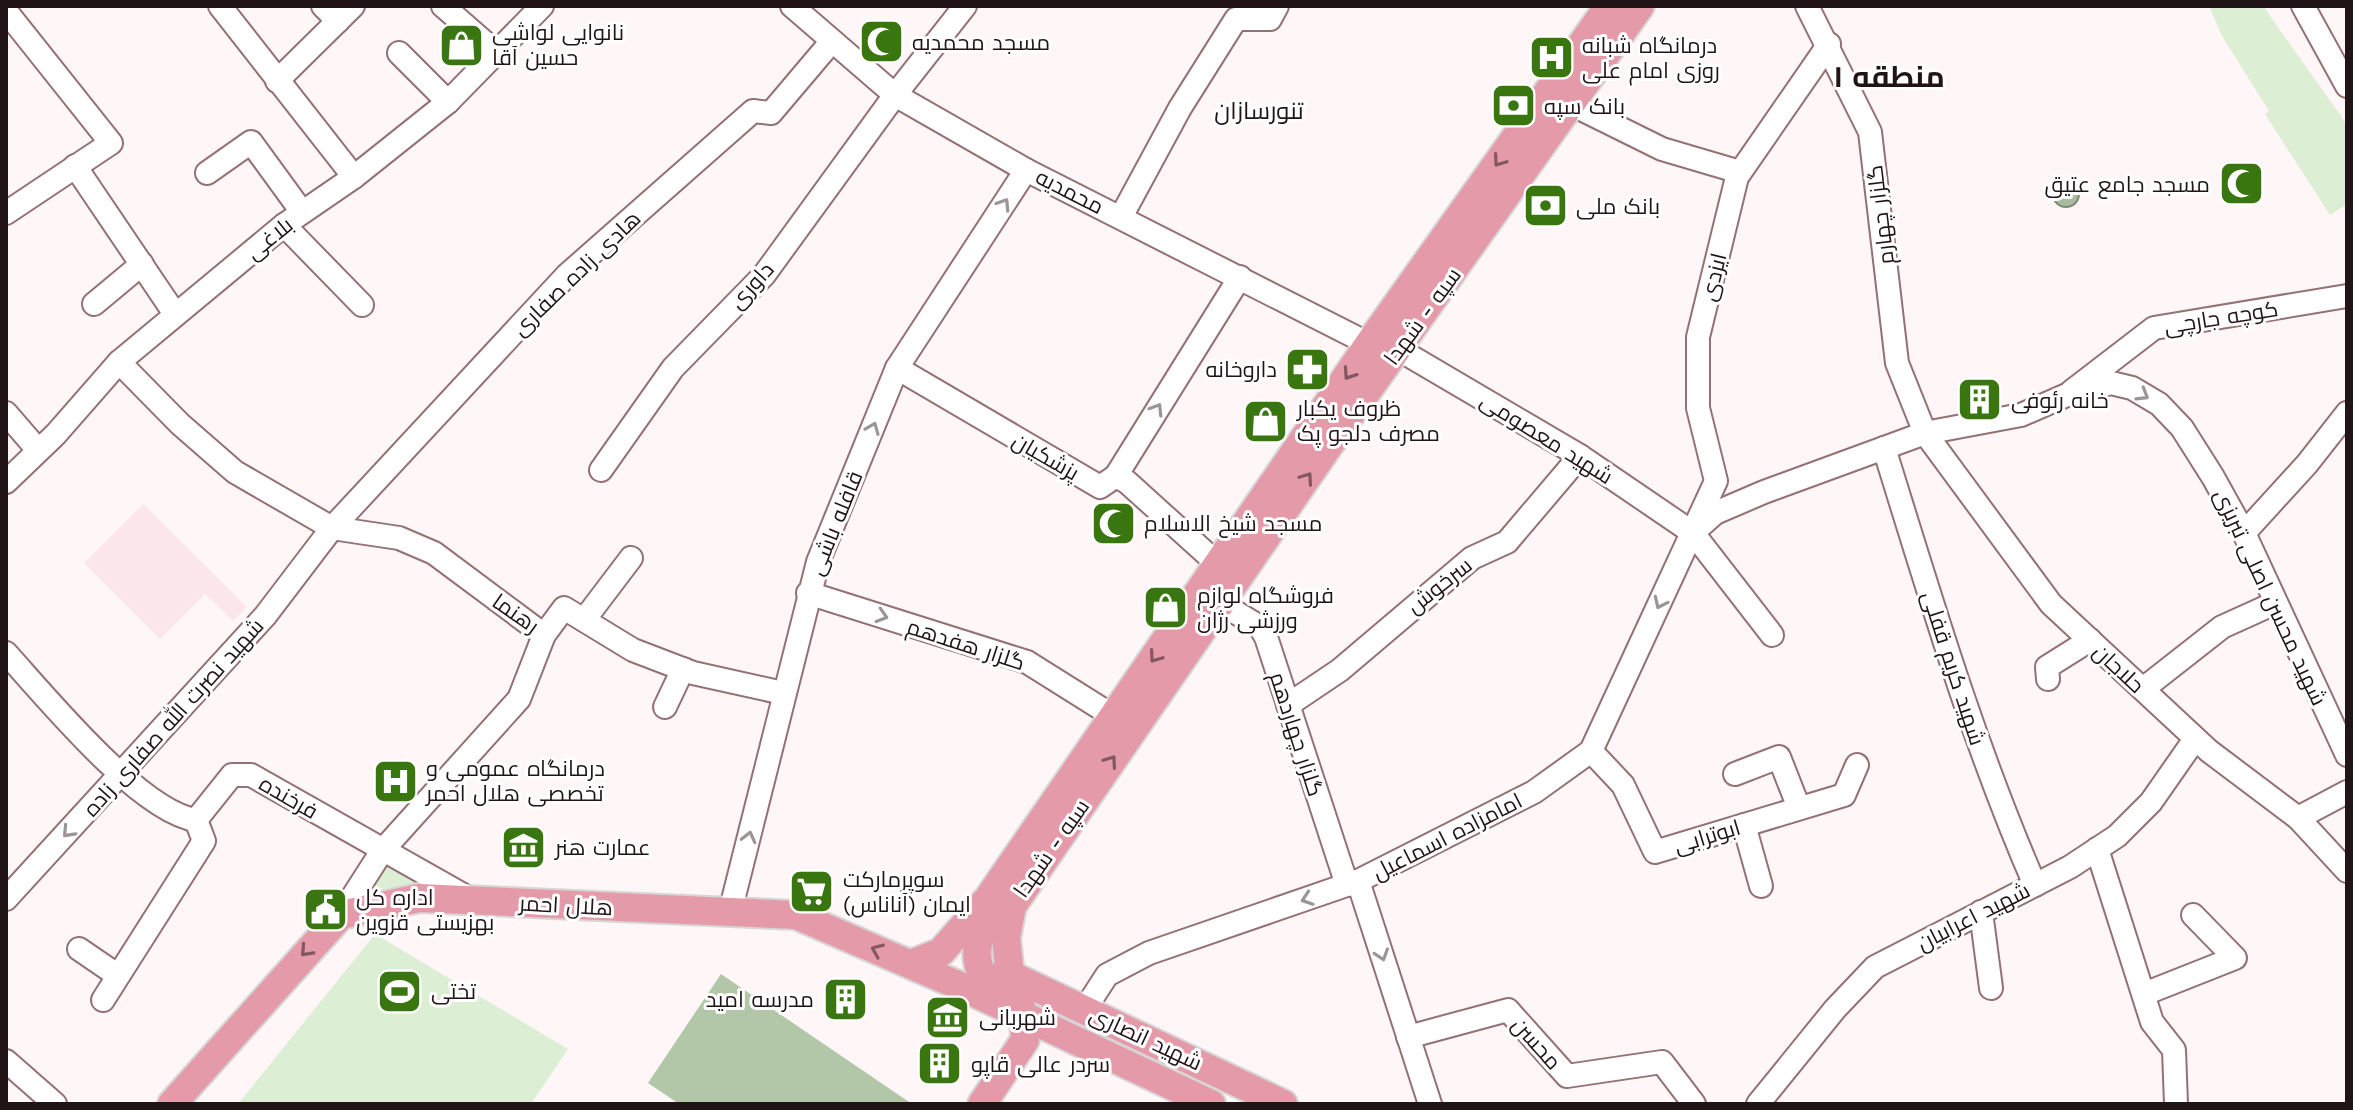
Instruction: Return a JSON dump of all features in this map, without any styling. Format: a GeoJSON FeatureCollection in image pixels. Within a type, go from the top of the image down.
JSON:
{"type":"FeatureCollection","features":[{"type":"Feature","properties":{"kind":"main road","name":"سپه - شهدا"},"geometry":{"type":"LineString","coordinates":[[984,980],[978,964],[978,938],[990,896],[1220,566],[1369,344],[1609,6]]}},
{"type":"Feature","properties":{"kind":"main road","name":"سپه - شهدا"},"geometry":{"type":"LineString","coordinates":[[984,980],[1006,938],[1012,906],[1220,603],[1640,6]]}},
{"type":"Feature","properties":{"kind":"main road"},"geometry":{"type":"LineString","coordinates":[[911,964],[941,952],[990,896]]}},
{"type":"Feature","properties":{"kind":"main road","name":"هلال احمر"},"geometry":{"type":"LineString","coordinates":[[341,915],[419,898],[796,915],[911,964],[984,980]]}},
{"type":"Feature","properties":{"kind":"main road"},"geometry":{"type":"LineString","coordinates":[[172,1104],[341,915]]}},
{"type":"Feature","properties":{"kind":"main road","name":"شهید انصاری"},"geometry":{"type":"LineString","coordinates":[[984,980],[1085,1009],[1283,1104]]}},
{"type":"Feature","properties":{"kind":"main road"},"geometry":{"type":"LineString","coordinates":[[982,1104],[1025,1040],[1024,1017],[984,980]]}},
{"type":"Feature","properties":{"kind":"main road","name":"شهید انصاری"},"geometry":{"type":"LineString","coordinates":[[1024,1017],[1211,1104]]}},
{"type":"Feature","properties":{"kind":"main road"},"geometry":{"type":"LineString","coordinates":[[1157,1077],[1170,1048]]}},
{"type":"Feature","properties":{"kind":"street"},"geometry":{"type":"LineString","coordinates":[[220,6],[354,177]]}},
{"type":"Feature","properties":{"kind":"street"},"geometry":{"type":"LineString","coordinates":[[443,6],[498,54]]}},
{"type":"Feature","properties":{"kind":"street","name":"بلاغی"},"geometry":{"type":"LineString","coordinates":[[6,482],[119,362],[293,218],[354,177],[448,102],[542,6]]}},
{"type":"Feature","properties":{"kind":"street","name":"محمدیه"},"geometry":{"type":"LineString","coordinates":[[792,6],[895,95],[1026,170],[1369,344]]}},
{"type":"Feature","properties":{"kind":"street","name":"داوری"},"geometry":{"type":"LineString","coordinates":[[601,470],[673,368],[764,275],[895,95],[965,6]]}},
{"type":"Feature","properties":{"kind":"street"},"geometry":{"type":"LineString","coordinates":[[1121,217],[1180,108],[1236,19],[1270,19],[1277,6]]}},
{"type":"Feature","properties":{"kind":"street","name":"گلزار چهارم"},"geometry":{"type":"LineString","coordinates":[[1807,6],[1829,44],[1870,132],[1897,363],[1925,433]]}},
{"type":"Feature","properties":{"kind":"street"},"geometry":{"type":"LineString","coordinates":[[2303,6],[2347,86]]}},
{"type":"Feature","properties":{"kind":"street"},"geometry":{"type":"LineString","coordinates":[[6,11],[111,143],[6,213]]}},
{"type":"Feature","properties":{"kind":"street"},"geometry":{"type":"LineString","coordinates":[[277,81],[338,11]]}},
{"type":"Feature","properties":{"kind":"street","name":"هادی زاده صفاری"},"geometry":{"type":"LineString","coordinates":[[332,528],[567,275],[753,111],[771,113],[832,41]]}},
{"type":"Feature","properties":{"kind":"street","name":"ایزدی"},"geometry":{"type":"LineString","coordinates":[[1693,533],[1716,481],[1698,408],[1698,337],[1740,172],[1829,44]]}},
{"type":"Feature","properties":{"kind":"street"},"geometry":{"type":"LineString","coordinates":[[399,53],[448,102]]}},
{"type":"Feature","properties":{"kind":"street"},"geometry":{"type":"LineString","coordinates":[[1571,104],[1662,149],[1740,172]]}},
{"type":"Feature","properties":{"kind":"street"},"geometry":{"type":"LineString","coordinates":[[207,173],[251,142],[293,218],[362,305]]}},
{"type":"Feature","properties":{"kind":"street"},"geometry":{"type":"LineString","coordinates":[[75,166],[175,314]]}},
{"type":"Feature","properties":{"kind":"street","name":"قافله باشی"},"geometry":{"type":"LineString","coordinates":[[730,912],[808,593],[897,368],[1026,170]]}},
{"type":"Feature","properties":{"kind":"street"},"geometry":{"type":"LineString","coordinates":[[94,304],[142,264]]}},
{"type":"Feature","properties":{"kind":"street"},"geometry":{"type":"LineString","coordinates":[[1220,566],[1116,476],[1240,277]]}},
{"type":"Feature","properties":{"kind":"street","name":"کوچه جارچی"},"geometry":{"type":"LineString","coordinates":[[2069,394],[2154,328],[2347,296]]}},
{"type":"Feature","properties":{"kind":"street","name":"شهید معصومی"},"geometry":{"type":"LineString","coordinates":[[1398,349],[1580,456],[1693,533],[1772,635]]}},
{"type":"Feature","properties":{"kind":"street"},"geometry":{"type":"LineString","coordinates":[[119,362],[180,424],[235,472],[332,528]]}},
{"type":"Feature","properties":{"kind":"street","name":"پزشکیان"},"geometry":{"type":"LineString","coordinates":[[897,368],[1100,487],[1116,476]]}},
{"type":"Feature","properties":{"kind":"street","name":"شهید محسن اصلی تبریزی"},"geometry":{"type":"LineString","coordinates":[[2069,394],[2111,383],[2132,388],[2159,404],[2182,428],[2244,533],[2347,755]]}},
{"type":"Feature","properties":{"kind":"street"},"geometry":{"type":"LineString","coordinates":[[1693,533],[1715,513],[1884,448],[1925,433],[2021,415],[2069,394]]}},
{"type":"Feature","properties":{"kind":"street"},"geometry":{"type":"LineString","coordinates":[[6,413],[38,450]]}},
{"type":"Feature","properties":{"kind":"street"},"geometry":{"type":"LineString","coordinates":[[2244,533],[2307,464],[2347,413]]}},
{"type":"Feature","properties":{"kind":"street","name":"حلاجان"},"geometry":{"type":"LineString","coordinates":[[1925,433],[2051,604],[2195,739],[2298,818],[2347,871]]}},
{"type":"Feature","properties":{"kind":"street","name":"شهید کریم قفلی"},"geometry":{"type":"LineString","coordinates":[[1884,448],[1960,693],[2002,809],[2035,885]]}},
{"type":"Feature","properties":{"kind":"street","name":"سرخوش"},"geometry":{"type":"LineString","coordinates":[[1288,705],[1340,670],[1472,558],[1507,542],[1580,456]]}},
{"type":"Feature","properties":{"kind":"street","name":"رهنما"},"geometry":{"type":"LineString","coordinates":[[332,528],[399,538],[434,553],[544,635],[564,608],[584,620]]}},
{"type":"Feature","properties":{"kind":"street","name":"شهید نصرت الله صفاری زاده"},"geometry":{"type":"LineString","coordinates":[[6,899],[265,616],[332,528]]}},
{"type":"Feature","properties":{"kind":"street","name":"امامزاده اسماعیل"},"geometry":{"type":"LineString","coordinates":[[1085,1009],[1107,975],[1149,953],[1352,883],[1534,792],[1591,751],[1693,533]]}},
{"type":"Feature","properties":{"kind":"street"},"geometry":{"type":"LineString","coordinates":[[631,558],[584,620],[633,650],[683,669],[783,693]]}},
{"type":"Feature","properties":{"kind":"street","name":"گلزار هفدهم"},"geometry":{"type":"LineString","coordinates":[[808,593],[1027,662],[1113,716]]}},
{"type":"Feature","properties":{"kind":"street","name":"گلزار چهاردهم"},"geometry":{"type":"LineString","coordinates":[[1220,603],[1260,627],[1430,1104]]}},
{"type":"Feature","properties":{"kind":"street"},"geometry":{"type":"LineString","coordinates":[[2143,689],[2222,627],[2275,603]]}},
{"type":"Feature","properties":{"kind":"street"},"geometry":{"type":"LineString","coordinates":[[341,915],[382,851],[519,699],[544,635]]}},
{"type":"Feature","properties":{"kind":"street"},"geometry":{"type":"LineString","coordinates":[[2048,679],[2047,667],[2090,640]]}},
{"type":"Feature","properties":{"kind":"street"},"geometry":{"type":"LineString","coordinates":[[6,653],[121,774],[174,814],[196,820],[204,841],[103,1000]]}},
{"type":"Feature","properties":{"kind":"street"},"geometry":{"type":"LineString","coordinates":[[665,707],[683,669]]}},
{"type":"Feature","properties":{"kind":"street","name":"شهید اعرابیان"},"geometry":{"type":"LineString","coordinates":[[1758,1104],[1809,1040],[1875,967],[2035,885],[2117,836],[2151,802],[2195,739]]}},
{"type":"Feature","properties":{"kind":"street","name":"ابوترابی"},"geometry":{"type":"LineString","coordinates":[[1591,751],[1623,785],[1655,852],[1844,795],[1857,765]]}},
{"type":"Feature","properties":{"kind":"street"},"geometry":{"type":"LineString","coordinates":[[1735,774],[1779,757],[1799,808]]}},
{"type":"Feature","properties":{"kind":"street","name":"فرخنده"},"geometry":{"type":"LineString","coordinates":[[196,820],[232,775],[242,773],[473,900]]}},
{"type":"Feature","properties":{"kind":"street"},"geometry":{"type":"LineString","coordinates":[[2298,818],[2347,792]]}},
{"type":"Feature","properties":{"kind":"street"},"geometry":{"type":"LineString","coordinates":[[1744,825],[1761,886]]}},
{"type":"Feature","properties":{"kind":"street"},"geometry":{"type":"LineString","coordinates":[[2097,849],[2152,1022],[2174,1050],[2176,1104]]}},
{"type":"Feature","properties":{"kind":"street"},"geometry":{"type":"LineString","coordinates":[[1981,912],[1991,988]]}},
{"type":"Feature","properties":{"kind":"street"},"geometry":{"type":"LineString","coordinates":[[2144,994],[2235,958],[2193,915]]}},
{"type":"Feature","properties":{"kind":"street"},"geometry":{"type":"LineString","coordinates":[[79,949],[117,975]]}},
{"type":"Feature","properties":{"kind":"street","name":"محسن"},"geometry":{"type":"LineString","coordinates":[[1408,1037],[1508,1010],[1567,1076],[1662,1062],[1694,1104]]}},
{"type":"Feature","properties":{"kind":"street"},"geometry":{"type":"LineString","coordinates":[[6,1061],[55,1104]]}},
{"type":"Feature","properties":{"kind":"shaded area"},"geometry":{"type":"Polygon","coordinates":[[[2209,6],[2263,6],[2347,126],[2347,204],[2330,215],[2265,114],[2269,111],[2222,36],[2209,6]]]}},
{"type":"Feature","properties":{"kind":"shaded area"},"geometry":{"type":"Polygon","coordinates":[[[2066,181],[2075,185],[2079,194],[2075,203],[2066,207],[2057,203],[2053,194],[2057,185],[2066,181]]]}},
{"type":"Feature","properties":{"kind":"shaded area"},"geometry":{"type":"Polygon","coordinates":[[[143,504],[247,607],[233,621],[205,594],[160,639],[84,563],[143,504]]]}},
{"type":"Feature","properties":{"kind":"shaded area"},"geometry":{"type":"Polygon","coordinates":[[[388,863],[435,888],[361,889],[377,868],[388,863]]]}},
{"type":"Feature","properties":{"kind":"shaded area","name":"تختی"},"geometry":{"type":"Polygon","coordinates":[[[375,934],[568,1049],[531,1104],[238,1104],[375,934]]]}},
{"type":"Feature","properties":{"kind":"shaded area"},"geometry":{"type":"Polygon","coordinates":[[[721,974],[912,1104],[679,1104],[648,1083],[721,974]]]}},
{"type":"Feature","properties":{"kind":"place","name":"مسجد محمدیه"},"geometry":{"type":"Point","coordinates":[881,42]}},
{"type":"Feature","properties":{"kind":"place","name":"نانوایی لواشی حسین آقا"},"geometry":{"type":"Point","coordinates":[461,45]}},
{"type":"Feature","properties":{"kind":"place","name":"درمانگاه شبانه روزی امام علی"},"geometry":{"type":"Point","coordinates":[1551,58]}},
{"type":"Feature","properties":{"kind":"place","name":"بانک سپه"},"geometry":{"type":"Point","coordinates":[1513,106]}},
{"type":"Feature","properties":{"kind":"place","name":"مسجد جامع عتیق"},"geometry":{"type":"Point","coordinates":[2241,184]}},
{"type":"Feature","properties":{"kind":"place","name":"بانک ملی"},"geometry":{"type":"Point","coordinates":[1545,206]}},
{"type":"Feature","properties":{"kind":"place","name":"داروخانه"},"geometry":{"type":"Point","coordinates":[1308,369]}},
{"type":"Feature","properties":{"kind":"place","name":"خانه رئوفی"},"geometry":{"type":"Point","coordinates":[1980,400]}},
{"type":"Feature","properties":{"kind":"place","name":"ظروف یکبار مصرف دلجو پک"},"geometry":{"type":"Point","coordinates":[1266,421]}},
{"type":"Feature","properties":{"kind":"place","name":"مسجد شیخ الاسلام"},"geometry":{"type":"Point","coordinates":[1113,523]}},
{"type":"Feature","properties":{"kind":"place","name":"فروشگاه لوازم ورزشی رژان"},"geometry":{"type":"Point","coordinates":[1166,608]}},
{"type":"Feature","properties":{"kind":"place","name":"درمانگاه عمومی و تخصصی هلال احمر"},"geometry":{"type":"Point","coordinates":[395,781]}},
{"type":"Feature","properties":{"kind":"place","name":"عمارت هنر"},"geometry":{"type":"Point","coordinates":[524,847]}},
{"type":"Feature","properties":{"kind":"place","name":"سوپرمارکت ایمان (آناناس)"},"geometry":{"type":"Point","coordinates":[812,892]}},
{"type":"Feature","properties":{"kind":"place","name":"اداره کل بهزیستی قزوین"},"geometry":{"type":"Point","coordinates":[325,910]}},
{"type":"Feature","properties":{"kind":"place","name":"تختی"},"geometry":{"type":"Point","coordinates":[400,991]}},
{"type":"Feature","properties":{"kind":"place","name":"مدرسه امید"},"geometry":{"type":"Point","coordinates":[845,999]}},
{"type":"Feature","properties":{"kind":"place","name":"شهربانی"},"geometry":{"type":"Point","coordinates":[948,1017]}},
{"type":"Feature","properties":{"kind":"place","name":"سردر عالی قاپو"},"geometry":{"type":"Point","coordinates":[940,1064]}},
{"type":"Feature","properties":{"kind":"district","name":"منطقه ۱"},"geometry":{"type":"Point","coordinates":[1889,77]}},
{"type":"Feature","properties":{"kind":"district","name":"تنورسازان"},"geometry":{"type":"Point","coordinates":[1259,111]}}]}
